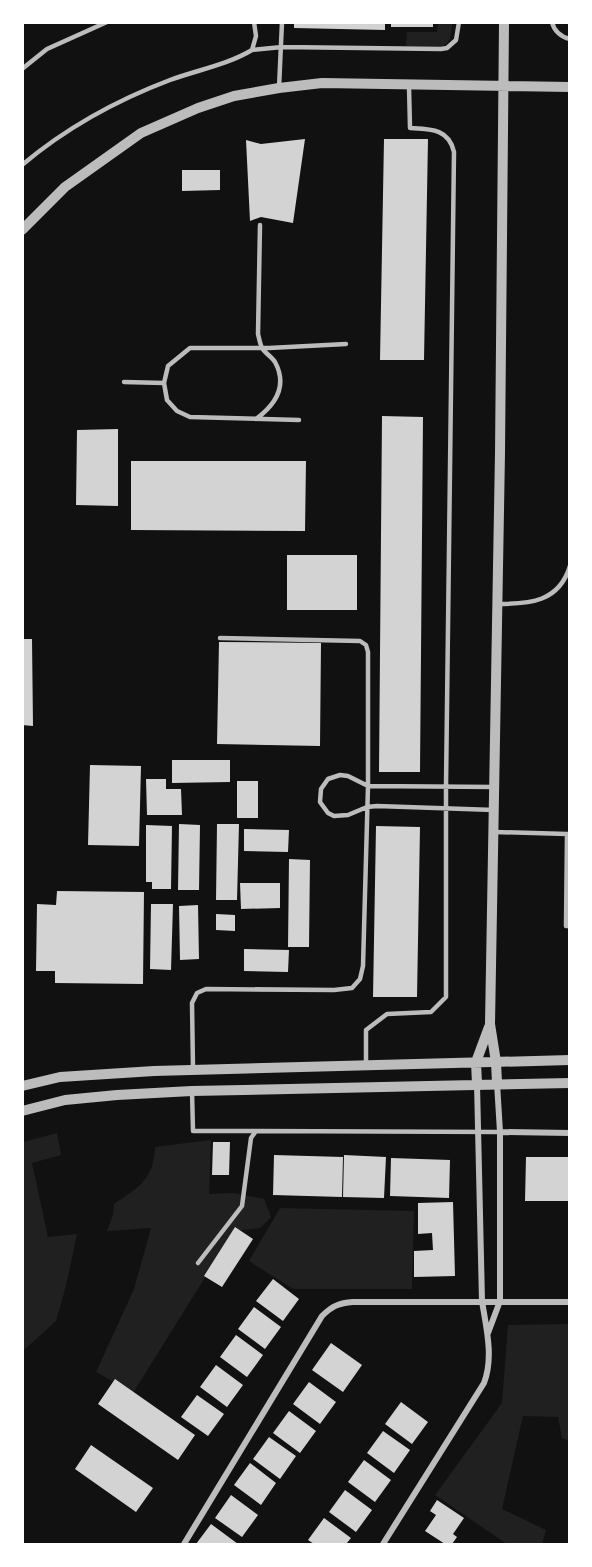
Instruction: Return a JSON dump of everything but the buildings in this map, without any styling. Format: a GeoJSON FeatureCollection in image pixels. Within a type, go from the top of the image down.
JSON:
{"type":"FeatureCollection","features":[{"type":"Feature","properties":{"kind":"street"},"geometry":{"type":"LineString","coordinates":[[488,1334],[500,1301],[500,1132],[496,1062],[490,1024],[498,604],[504,22]]}},
{"type":"Feature","properties":{"kind":"street"},"geometry":{"type":"LineString","coordinates":[[22,230],[65,187],[141,133],[198,108],[234,96],[279,87],[322,83],[570,87]]}},
{"type":"Feature","properties":{"kind":"street"},"geometry":{"type":"LineString","coordinates":[[383,1545],[489,1372],[488,1334],[482,1301],[476,1062],[490,1024]]}},
{"type":"Feature","properties":{"kind":"street"},"geometry":{"type":"LineString","coordinates":[[22,1086],[60,1077],[193,1069],[570,1060]]}},
{"type":"Feature","properties":{"kind":"street"},"geometry":{"type":"LineString","coordinates":[[22,1111],[65,1100],[192,1091],[570,1083]]}},
{"type":"Feature","properties":{"kind":"street"},"geometry":{"type":"LineString","coordinates":[[500,1132],[570,1133]]}},
{"type":"Feature","properties":{"kind":"street"},"geometry":{"type":"LineString","coordinates":[[184,1545],[322,1316],[330,1307],[339,1303],[353,1302],[570,1302]]}},
{"type":"Feature","properties":{"kind":"lane"},"geometry":{"type":"LineString","coordinates":[[22,69],[53,45],[107,22]]}},
{"type":"Feature","properties":{"kind":"lane"},"geometry":{"type":"LineString","coordinates":[[252,50],[256,36],[254,22]]}},
{"type":"Feature","properties":{"kind":"lane"},"geometry":{"type":"LineString","coordinates":[[279,87],[282,22]]}},
{"type":"Feature","properties":{"kind":"lane"},"geometry":{"type":"LineString","coordinates":[[22,165],[74,126],[145,89],[239,58],[252,50],[282,47],[441,49],[447,48],[456,40],[459,22]]}},
{"type":"Feature","properties":{"kind":"lane"},"geometry":{"type":"LineString","coordinates":[[552,22],[553,29],[564,38],[570,39]]}},
{"type":"Feature","properties":{"kind":"lane"},"geometry":{"type":"LineString","coordinates":[[366,1065],[366,1030],[387,1014],[431,1012],[446,997],[446,786],[454,152],[450,141],[439,131],[410,128],[410,85]]}},
{"type":"Feature","properties":{"kind":"lane"},"geometry":{"type":"LineString","coordinates":[[256,419],[269,410],[279,396],[281,380],[275,362],[262,348],[258,334],[260,225]]}},
{"type":"Feature","properties":{"kind":"lane"},"geometry":{"type":"LineString","coordinates":[[299,420],[190,417],[177,411],[167,400],[164,383],[168,366],[190,348],[262,348],[346,344]]}},
{"type":"Feature","properties":{"kind":"lane"},"geometry":{"type":"LineString","coordinates":[[123,382],[164,383]]}},
{"type":"Feature","properties":{"kind":"lane"},"geometry":{"type":"LineString","coordinates":[[498,604],[527,604],[546,597],[560,585],[570,566]]}},
{"type":"Feature","properties":{"kind":"lane"},"geometry":{"type":"LineString","coordinates":[[193,1069],[192,1003],[197,993],[206,989],[334,990],[352,988],[360,979],[363,966],[368,786],[368,652],[366,645],[360,640],[220,638]]}},
{"type":"Feature","properties":{"kind":"lane"},"geometry":{"type":"LineString","coordinates":[[494,810],[367,807],[348,815],[334,816],[323,807],[320,795],[324,783],[334,776],[348,776],[368,786],[495,787]]}},
{"type":"Feature","properties":{"kind":"lane"},"geometry":{"type":"LineString","coordinates":[[494,832],[568,834],[566,926],[570,926]]}},
{"type":"Feature","properties":{"kind":"lane"},"geometry":{"type":"LineString","coordinates":[[192,1091],[193,1131],[500,1132]]}},
{"type":"Feature","properties":{"kind":"lane"},"geometry":{"type":"LineString","coordinates":[[198,1263],[242,1206],[251,1138],[256,1131]]}},
{"type":"Feature","properties":{"kind":"shaded area"},"geometry":{"type":"Polygon","coordinates":[[[438,23],[452,23],[451,33],[445,45],[442,47],[406,46],[407,32],[437,32],[438,23]]]}},
{"type":"Feature","properties":{"kind":"shaded area"},"geometry":{"type":"Polygon","coordinates":[[[57,1133],[61,1155],[32,1163],[48,1237],[77,1234],[56,1321],[23,1351],[23,1142],[57,1133]]]}},
{"type":"Feature","properties":{"kind":"shaded area"},"geometry":{"type":"Polygon","coordinates":[[[211,1140],[209,1194],[233,1193],[264,1199],[271,1217],[260,1228],[234,1231],[133,1393],[96,1372],[134,1289],[151,1228],[107,1231],[114,1204],[143,1182],[152,1167],[155,1147],[211,1140]]]}},
{"type":"Feature","properties":{"kind":"shaded area"},"geometry":{"type":"Polygon","coordinates":[[[280,1208],[414,1211],[412,1289],[293,1289],[249,1261],[280,1208]]]}},
{"type":"Feature","properties":{"kind":"shaded area"},"geometry":{"type":"Polygon","coordinates":[[[569,1324],[569,1441],[562,1438],[558,1417],[523,1416],[502,1509],[546,1530],[542,1544],[507,1544],[435,1495],[502,1403],[508,1325],[569,1324]]]}}]}
